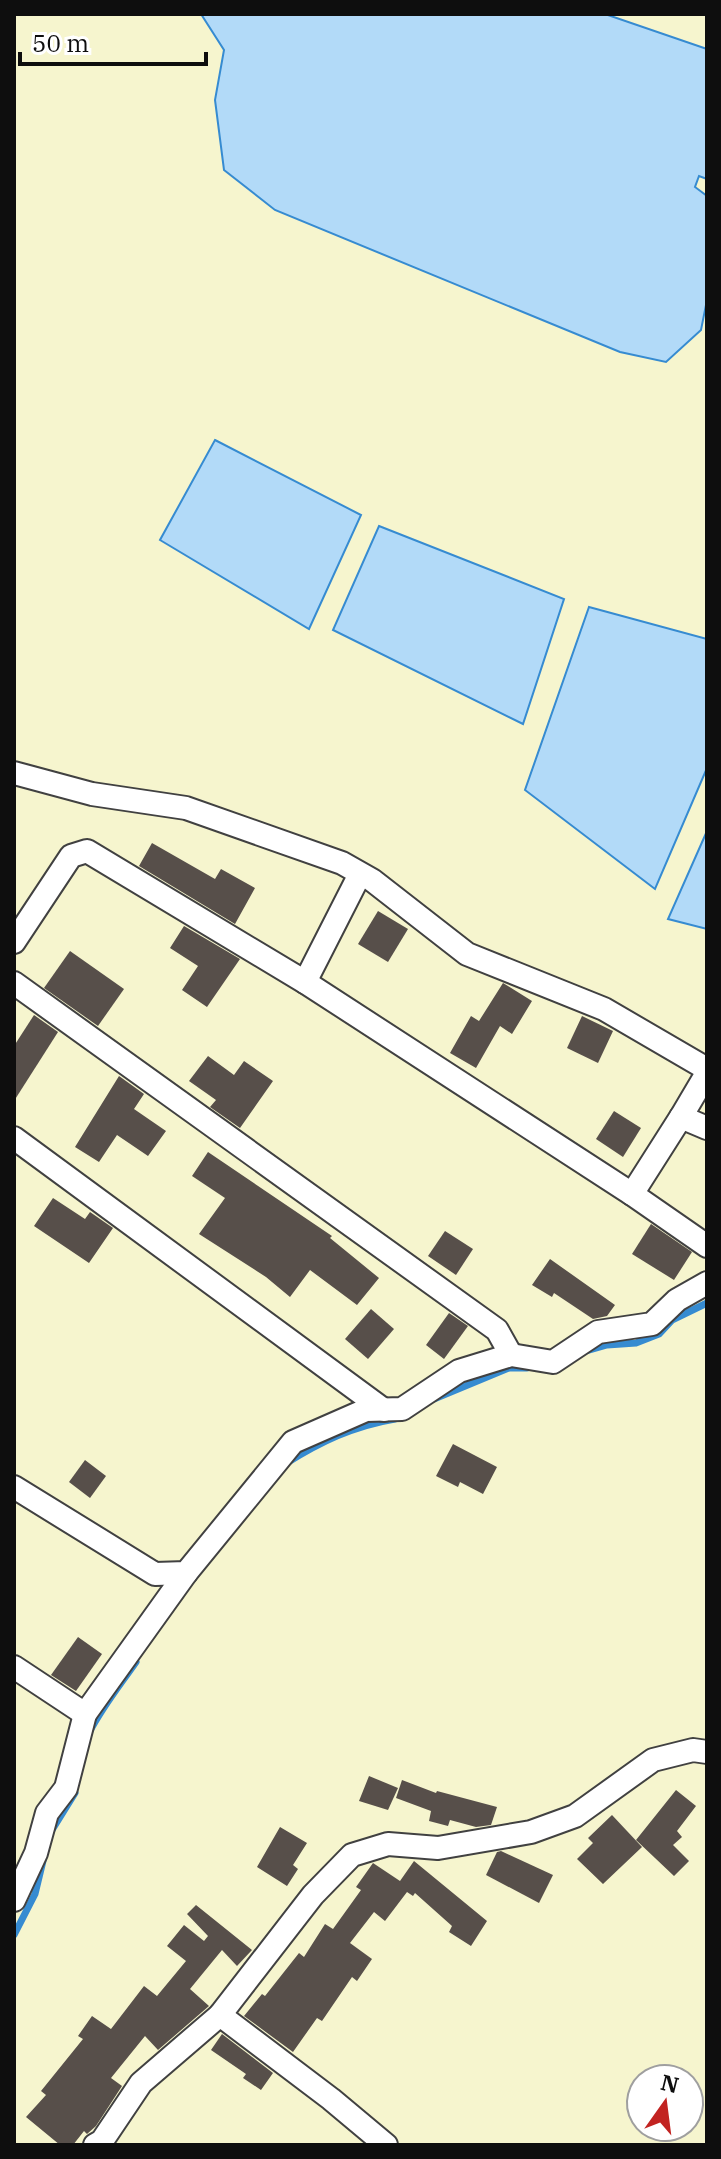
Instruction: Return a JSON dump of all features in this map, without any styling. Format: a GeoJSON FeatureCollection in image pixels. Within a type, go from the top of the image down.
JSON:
{"type":"FeatureCollection","features":[{"type":"Feature","properties":{"kind":"street"},"geometry":{"type":"LineString","coordinates":[[14,773],[92,794],[186,808],[342,863],[467,954],[604,1009],[707,1071],[632,1194]]}},
{"type":"Feature","properties":{"kind":"street"},"geometry":{"type":"LineString","coordinates":[[14,942],[71,856],[87,851],[305,982],[707,1246]]}},
{"type":"Feature","properties":{"kind":"street"},"geometry":{"type":"LineString","coordinates":[[305,982],[360,874]]}},
{"type":"Feature","properties":{"kind":"street"},"geometry":{"type":"LineString","coordinates":[[14,983],[497,1330],[511,1355]]}},
{"type":"Feature","properties":{"kind":"street"},"geometry":{"type":"LineString","coordinates":[[681,1117],[707,1128]]}},
{"type":"Feature","properties":{"kind":"street"},"geometry":{"type":"LineString","coordinates":[[14,1138],[384,1410]]}},
{"type":"Feature","properties":{"kind":"street"},"geometry":{"type":"LineString","coordinates":[[14,1900],[36,1853],[47,1813],[66,1788],[85,1714],[186,1573],[293,1442],[366,1410],[402,1409],[459,1371],[511,1355],[553,1362],[598,1332],[652,1324],[677,1300],[707,1283]]}},
{"type":"Feature","properties":{"kind":"street"},"geometry":{"type":"LineString","coordinates":[[14,1487],[155,1574],[186,1573]]}},
{"type":"Feature","properties":{"kind":"street"},"geometry":{"type":"LineString","coordinates":[[14,1667],[85,1714]]}},
{"type":"Feature","properties":{"kind":"street"},"geometry":{"type":"LineString","coordinates":[[95,2145],[102,2141],[141,2083],[220,2015],[313,1895],[352,1855],[388,1844],[438,1848],[531,1832],[575,1816],[653,1760],[693,1750],[707,1752]]}},
{"type":"Feature","properties":{"kind":"street"},"geometry":{"type":"LineString","coordinates":[[220,2015],[386,2145]]}},
{"type":"Feature","properties":{"kind":"green space"},"geometry":{"type":"Polygon","coordinates":[[[14,14],[707,14],[707,2145],[14,2145],[14,14]]]}},
{"type":"Feature","properties":{"kind":"water"},"geometry":{"type":"Polygon","coordinates":[[[201,14],[605,14],[707,49],[707,179],[699,176],[695,187],[707,196],[707,300],[701,330],[666,362],[620,352],[275,210],[224,170],[215,100],[224,50],[201,14]]]}},
{"type":"Feature","properties":{"kind":"water"},"geometry":{"type":"Polygon","coordinates":[[[215,440],[361,515],[309,629],[160,540],[215,440]]]}},
{"type":"Feature","properties":{"kind":"water"},"geometry":{"type":"Polygon","coordinates":[[[379,526],[564,599],[523,724],[333,630],[379,526]]]}},
{"type":"Feature","properties":{"kind":"water"},"geometry":{"type":"Polygon","coordinates":[[[589,607],[707,639],[707,768],[655,889],[525,790],[589,607]]]}},
{"type":"Feature","properties":{"kind":"water"},"geometry":{"type":"Polygon","coordinates":[[[707,831],[707,929],[668,919],[707,831]]]}},
{"type":"Feature","properties":{"kind":"building"},"geometry":{"type":"Polygon","coordinates":[[[152,843],[215,879],[221,869],[255,888],[235,924],[139,866],[152,843]]]}},
{"type":"Feature","properties":{"kind":"building"},"geometry":{"type":"Polygon","coordinates":[[[378,911],[408,929],[388,962],[358,944],[378,911]]]}},
{"type":"Feature","properties":{"kind":"building"},"geometry":{"type":"Polygon","coordinates":[[[184,926],[240,959],[207,1007],[182,990],[198,966],[170,948],[184,926]]]}},
{"type":"Feature","properties":{"kind":"building"},"geometry":{"type":"Polygon","coordinates":[[[70,951],[124,989],[98,1026],[44,988],[70,951]]]}},
{"type":"Feature","properties":{"kind":"building"},"geometry":{"type":"Polygon","coordinates":[[[503,983],[532,1001],[512,1034],[500,1026],[476,1068],[450,1053],[471,1016],[479,1021],[503,983]]]}},
{"type":"Feature","properties":{"kind":"building"},"geometry":{"type":"Polygon","coordinates":[[[34,1015],[58,1032],[14,1101],[14,1046],[34,1015]]]}},
{"type":"Feature","properties":{"kind":"building"},"geometry":{"type":"Polygon","coordinates":[[[582,1016],[613,1031],[598,1063],[567,1048],[582,1016]]]}},
{"type":"Feature","properties":{"kind":"building"},"geometry":{"type":"Polygon","coordinates":[[[208,1056],[234,1075],[244,1061],[273,1081],[240,1128],[210,1107],[216,1100],[189,1081],[208,1056]]]}},
{"type":"Feature","properties":{"kind":"building"},"geometry":{"type":"Polygon","coordinates":[[[119,1076],[144,1094],[134,1109],[166,1131],[148,1156],[117,1135],[99,1162],[75,1147],[119,1076]]]}},
{"type":"Feature","properties":{"kind":"building"},"geometry":{"type":"Polygon","coordinates":[[[614,1111],[641,1128],[623,1157],[596,1139],[614,1111]]]}},
{"type":"Feature","properties":{"kind":"building"},"geometry":{"type":"Polygon","coordinates":[[[208,1152],[332,1236],[330,1238],[379,1278],[357,1305],[310,1270],[290,1297],[266,1277],[199,1234],[225,1198],[192,1176],[208,1152]]]}},
{"type":"Feature","properties":{"kind":"building"},"geometry":{"type":"Polygon","coordinates":[[[53,1198],[85,1219],[90,1212],[113,1228],[89,1263],[34,1226],[53,1198]]]}},
{"type":"Feature","properties":{"kind":"building"},"geometry":{"type":"Polygon","coordinates":[[[651,1224],[692,1252],[674,1280],[632,1254],[651,1224]]]}},
{"type":"Feature","properties":{"kind":"building"},"geometry":{"type":"Polygon","coordinates":[[[445,1231],[473,1249],[456,1275],[428,1256],[445,1231]]]}},
{"type":"Feature","properties":{"kind":"building"},"geometry":{"type":"Polygon","coordinates":[[[550,1259],[615,1305],[607,1316],[593,1319],[554,1293],[552,1297],[532,1285],[550,1259]]]}},
{"type":"Feature","properties":{"kind":"building"},"geometry":{"type":"Polygon","coordinates":[[[371,1309],[394,1329],[368,1359],[345,1339],[371,1309]]]}},
{"type":"Feature","properties":{"kind":"building"},"geometry":{"type":"Polygon","coordinates":[[[449,1313],[468,1326],[444,1359],[426,1345],[449,1313]]]}},
{"type":"Feature","properties":{"kind":"building"},"geometry":{"type":"Polygon","coordinates":[[[453,1444],[497,1467],[483,1494],[460,1482],[458,1487],[436,1476],[453,1444]]]}},
{"type":"Feature","properties":{"kind":"building"},"geometry":{"type":"Polygon","coordinates":[[[85,1460],[106,1476],[90,1498],[69,1482],[85,1460]]]}},
{"type":"Feature","properties":{"kind":"building"},"geometry":{"type":"Polygon","coordinates":[[[78,1637],[102,1654],[76,1691],[51,1675],[78,1637]]]}},
{"type":"Feature","properties":{"kind":"building"},"geometry":{"type":"Polygon","coordinates":[[[369,1776],[398,1788],[388,1810],[359,1801],[369,1776]]]}},
{"type":"Feature","properties":{"kind":"building"},"geometry":{"type":"Polygon","coordinates":[[[402,1780],[436,1793],[497,1807],[491,1825],[476,1827],[450,1820],[448,1826],[429,1821],[431,1811],[396,1798],[402,1780]]]}},
{"type":"Feature","properties":{"kind":"building"},"geometry":{"type":"Polygon","coordinates":[[[676,1790],[696,1806],[677,1831],[682,1837],[673,1845],[689,1861],[674,1876],[636,1840],[676,1790]]]}},
{"type":"Feature","properties":{"kind":"building"},"geometry":{"type":"Polygon","coordinates":[[[612,1815],[642,1847],[603,1884],[577,1859],[593,1843],[588,1838],[612,1815]]]}},
{"type":"Feature","properties":{"kind":"building"},"geometry":{"type":"Polygon","coordinates":[[[280,1827],[307,1843],[293,1865],[298,1869],[287,1886],[257,1867],[280,1827]]]}},
{"type":"Feature","properties":{"kind":"building"},"geometry":{"type":"Polygon","coordinates":[[[501,1851],[553,1875],[539,1903],[486,1875],[497,1852],[501,1851]]]}},
{"type":"Feature","properties":{"kind":"building"},"geometry":{"type":"Polygon","coordinates":[[[414,1861],[487,1921],[471,1946],[449,1932],[452,1926],[415,1893],[413,1896],[407,1892],[385,1921],[374,1912],[350,1943],[372,1959],[357,1981],[352,1977],[322,2021],[317,2018],[293,2052],[244,2016],[262,1994],[265,1996],[299,1953],[304,1957],[325,1924],[333,1929],[361,1890],[356,1887],[373,1863],[400,1881],[414,1861]]]}},
{"type":"Feature","properties":{"kind":"building"},"geometry":{"type":"Polygon","coordinates":[[[196,1905],[252,1950],[237,1966],[222,1950],[190,1989],[209,2006],[158,2050],[145,2036],[111,2078],[122,2086],[96,2126],[87,2134],[84,2131],[73,2145],[60,2145],[26,2117],[46,2095],[41,2091],[83,2039],[78,2036],[92,2016],[111,2029],[144,1986],[157,1996],[186,1961],[167,1946],[184,1925],[204,1941],[208,1936],[187,1914],[196,1905]]]}},
{"type":"Feature","properties":{"kind":"building"},"geometry":{"type":"Polygon","coordinates":[[[222,2034],[273,2073],[261,2090],[243,2078],[246,2074],[211,2050],[222,2034]]]}},
{"type":"Feature","properties":{"kind":"waterway"},"geometry":{"type":"LineString","coordinates":[[586,1351],[607,1345],[636,1343],[659,1334],[672,1320],[707,1303]]}},
{"type":"Feature","properties":{"kind":"waterway"},"geometry":{"type":"LineString","coordinates":[[434,1399],[509,1368],[527,1368]]}},
{"type":"Feature","properties":{"kind":"waterway"},"geometry":{"type":"LineString","coordinates":[[285,1464],[337,1436],[395,1419]]}},
{"type":"Feature","properties":{"kind":"waterway"},"geometry":{"type":"LineString","coordinates":[[90,1731],[136,1662]]}},
{"type":"Feature","properties":{"kind":"waterway"},"geometry":{"type":"LineString","coordinates":[[52,1830],[75,1793]]}},
{"type":"Feature","properties":{"kind":"waterway"},"geometry":{"type":"LineString","coordinates":[[14,1935],[35,1894],[43,1861]]}}]}
